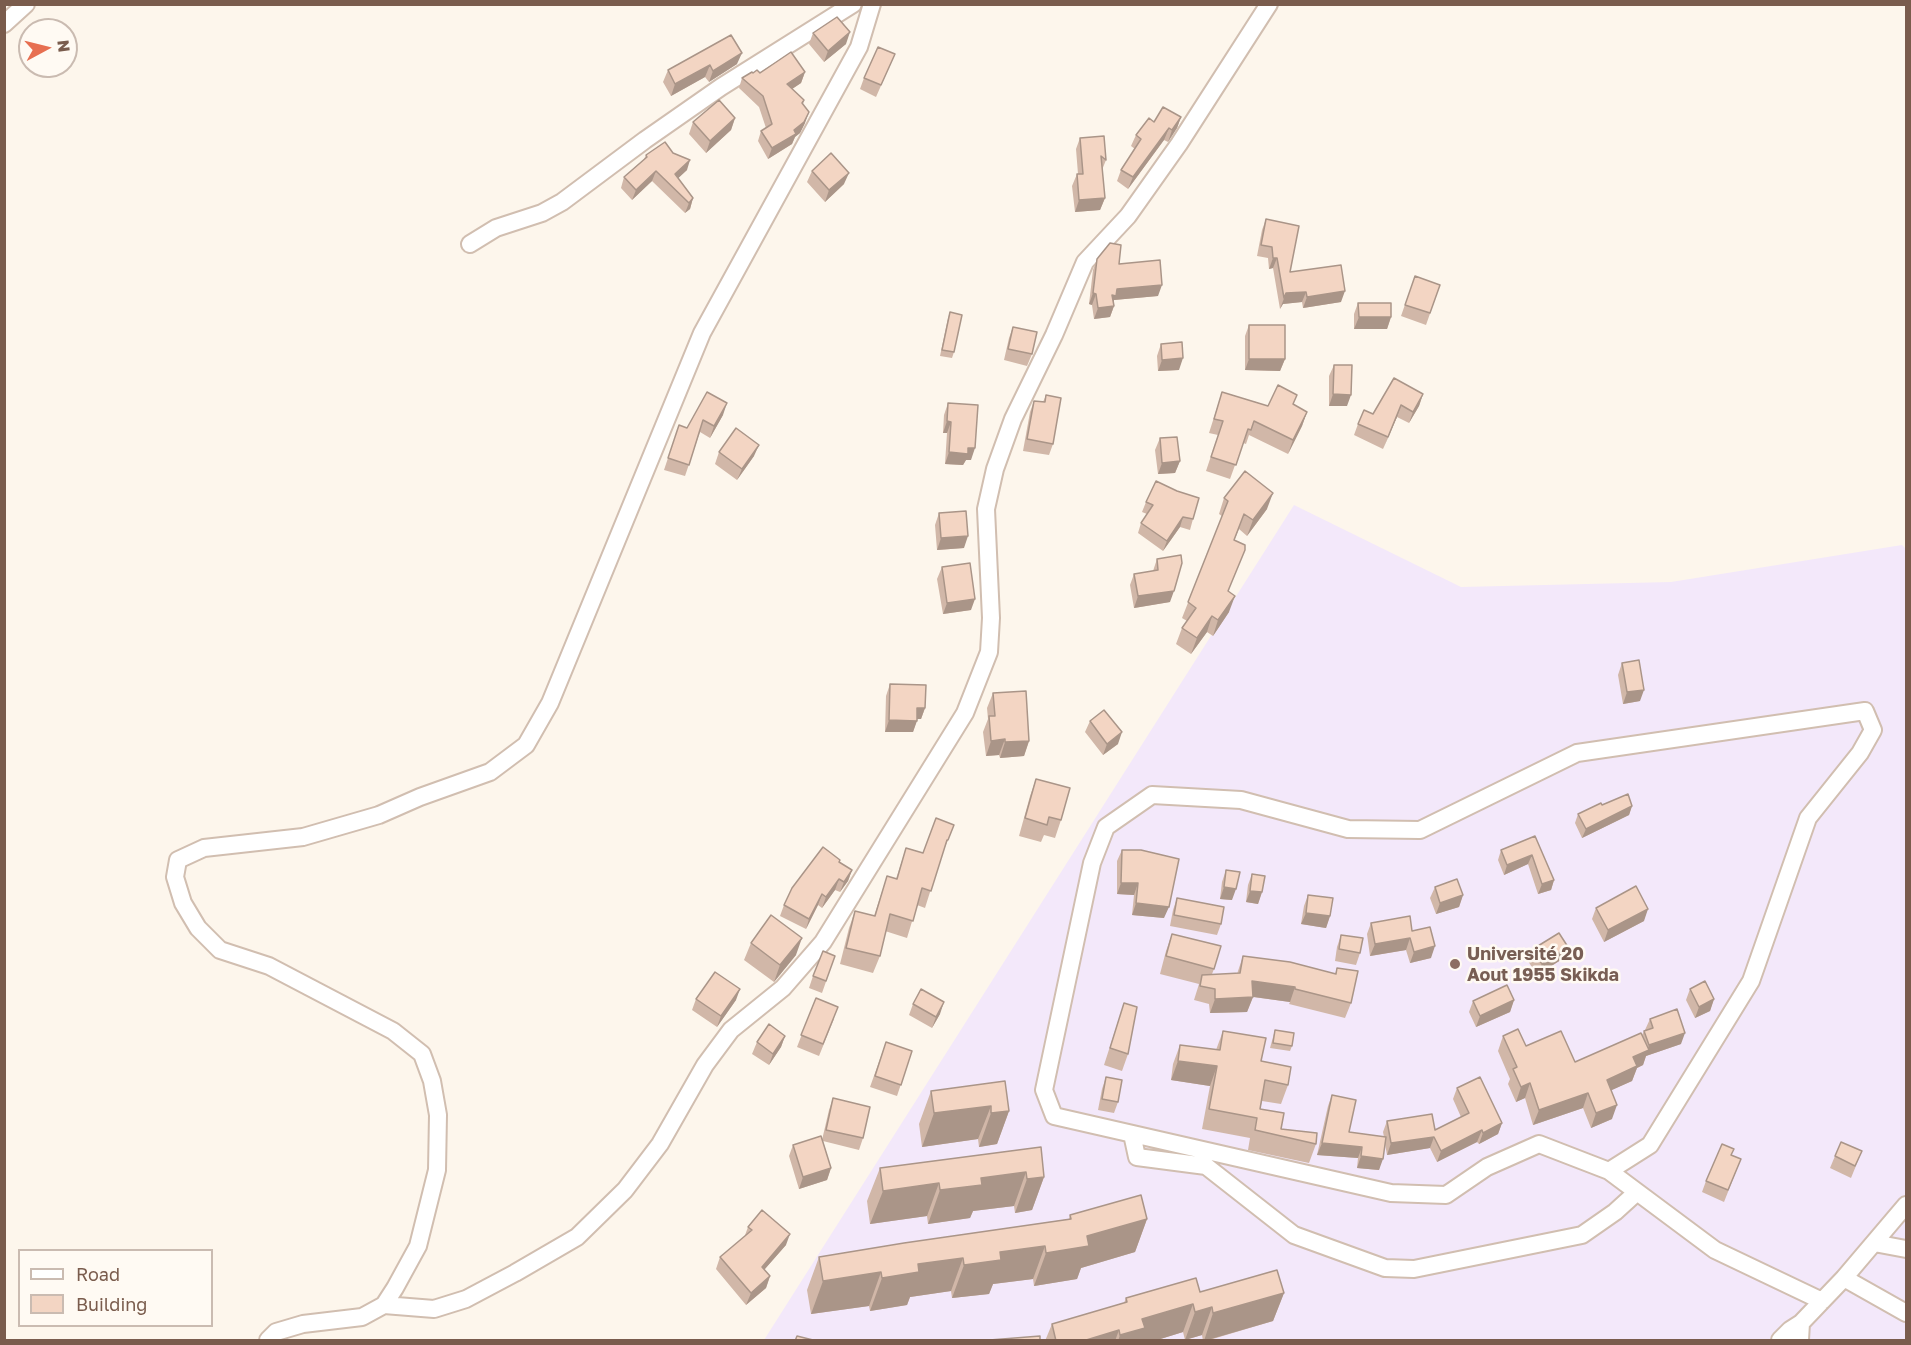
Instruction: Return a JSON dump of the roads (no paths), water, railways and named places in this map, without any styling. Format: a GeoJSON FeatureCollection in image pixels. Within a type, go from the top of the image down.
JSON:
{"type":"FeatureCollection","features":[{"type":"Feature","properties":{"kind":"street"},"geometry":{"type":"LineString","coordinates":[[4,24],[26,4]]}},
{"type":"Feature","properties":{"kind":"street"},"geometry":{"type":"LineString","coordinates":[[470,244],[496,228],[543,213],[562,202],[721,87],[853,4]]}},
{"type":"Feature","properties":{"kind":"street"},"geometry":{"type":"LineString","coordinates":[[268,1341],[276,1332],[303,1324],[362,1317],[384,1305],[418,1246],[437,1170],[438,1115],[432,1081],[422,1054],[393,1031],[269,966],[220,950],[198,928],[183,903],[175,878],[178,860],[204,848],[303,837],[379,815],[420,797],[490,772],[526,745],[550,703],[702,333],[859,47],[872,4]]}},
{"type":"Feature","properties":{"kind":"street"},"geometry":{"type":"LineString","coordinates":[[384,1305],[434,1309],[466,1299],[577,1237],[625,1190],[660,1144],[705,1065],[731,1030],[783,988],[824,942],[965,713],[989,652],[991,618],[986,508],[995,469],[1013,419],[1054,335],[1085,262],[1134,207],[1179,144],[1269,4]]}},
{"type":"Feature","properties":{"kind":"street"},"geometry":{"type":"LineString","coordinates":[[1609,1171],[1650,1145],[1751,981],[1808,818],[1860,753],[1873,730],[1865,711],[1577,753],[1420,830],[1348,829],[1241,800],[1152,795],[1106,826],[1092,863],[1044,1090],[1054,1116],[1391,1193],[1446,1196],[1487,1167],[1539,1144],[1609,1171],[1715,1250],[1821,1300]]}},
{"type":"Feature","properties":{"kind":"street"},"geometry":{"type":"LineString","coordinates":[[1132,1134],[1137,1157],[1206,1166],[1294,1235],[1385,1268],[1414,1269],[1582,1235],[1615,1212],[1637,1192]]}},
{"type":"Feature","properties":{"kind":"street"},"geometry":{"type":"LineString","coordinates":[[1780,1341],[1801,1323],[1844,1278],[1906,1205]]}},
{"type":"Feature","properties":{"kind":"street"},"geometry":{"type":"LineString","coordinates":[[1874,1243],[1906,1249]]}},
{"type":"Feature","properties":{"kind":"street"},"geometry":{"type":"LineString","coordinates":[[1844,1278],[1906,1314]]}},
{"type":"Feature","properties":{"kind":"street"},"geometry":{"type":"LineString","coordinates":[[1800,1341],[1801,1323]]}},
{"type":"Feature","properties":{"kind":"place","name":"Université 20 Aout 1955 Skikda"},"geometry":{"type":"Point","coordinates":[1455,964]}}]}
